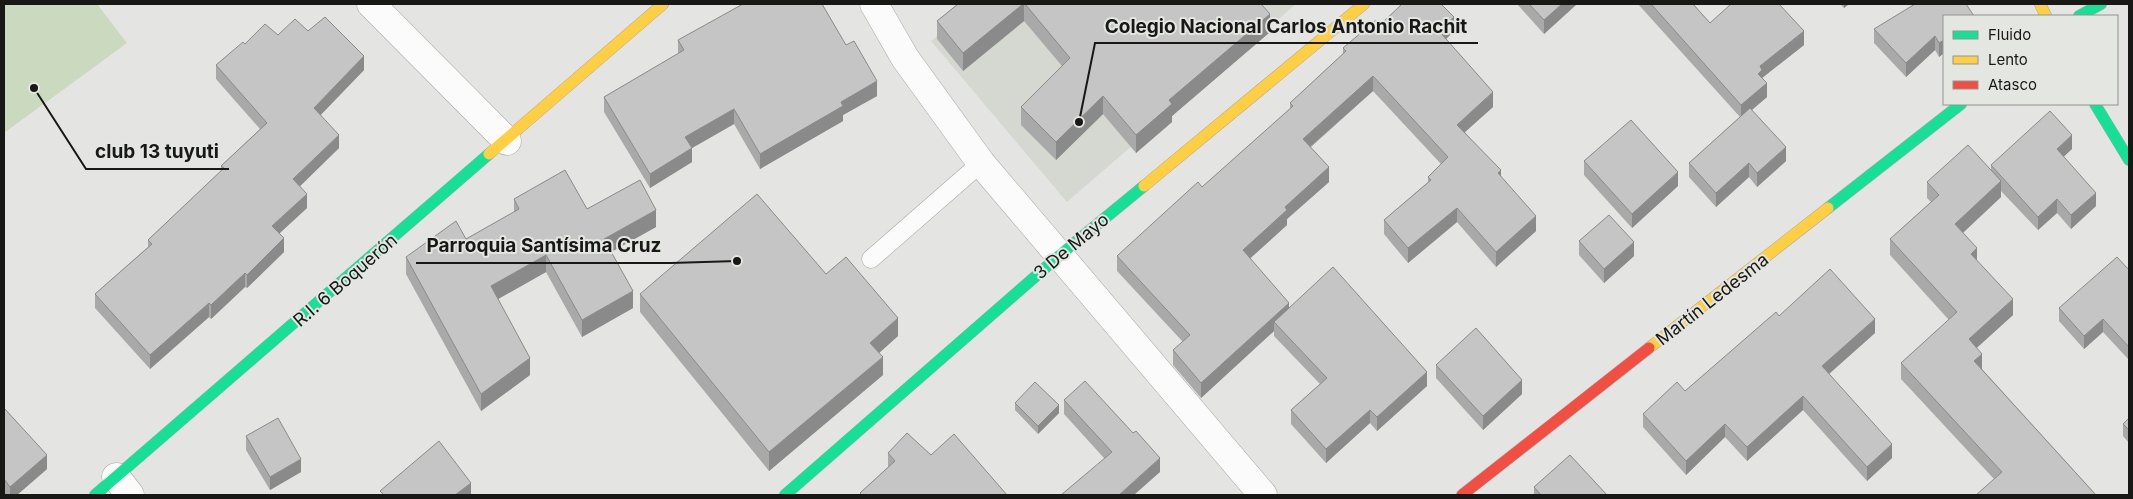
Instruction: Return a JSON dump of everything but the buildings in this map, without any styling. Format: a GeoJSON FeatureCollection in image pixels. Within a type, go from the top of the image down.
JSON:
{"type":"FeatureCollection","features":[{"type":"Feature","properties":{"kind":"street"},"geometry":{"type":"LineString","coordinates":[[371,4],[506,141]]}},
{"type":"Feature","properties":{"kind":"street","name":"R.I. 6 Boquerón"},"geometry":{"type":"LineString","coordinates":[[95,495],[123,486],[506,141],[663,4]]}},
{"type":"Feature","properties":{"kind":"street"},"geometry":{"type":"LineString","coordinates":[[874,4],[905,58],[981,163],[1263,495]]}},
{"type":"Feature","properties":{"kind":"street","name":"3 De Mayo"},"geometry":{"type":"LineString","coordinates":[[785,495],[1060,255],[1364,4]]}},
{"type":"Feature","properties":{"kind":"street"},"geometry":{"type":"LineString","coordinates":[[2081,15],[2101,4]]}},
{"type":"Feature","properties":{"kind":"street","name":"Martín Ledesma"},"geometry":{"type":"LineString","coordinates":[[1462,495],[1960,105]]}},
{"type":"Feature","properties":{"kind":"street"},"geometry":{"type":"LineString","coordinates":[[2096,105],[2129,160]]}},
{"type":"Feature","properties":{"kind":"lane"},"geometry":{"type":"LineString","coordinates":[[871,259],[981,163]]}},
{"type":"Feature","properties":{"kind":"shaded area"},"geometry":{"type":"Polygon","coordinates":[[[976,4],[1296,4],[1067,202],[931,41],[976,4]]]}},
{"type":"Feature","properties":{"kind":"green space"},"geometry":{"type":"Polygon","coordinates":[[[4,4],[97,4],[127,43],[4,133],[4,4]]]}},
{"type":"Feature","properties":{"kind":"traffic: fast"},"geometry":{"type":"LineString","coordinates":[[2081,15],[2101,4]]}},
{"type":"Feature","properties":{"kind":"traffic: fast"},"geometry":{"type":"LineString","coordinates":[[1828,208],[1960,105]]}},
{"type":"Feature","properties":{"kind":"traffic: fast"},"geometry":{"type":"LineString","coordinates":[[2096,105],[2129,160]]}},
{"type":"Feature","properties":{"kind":"traffic: fast"},"geometry":{"type":"LineString","coordinates":[[95,495],[489,154]]}},
{"type":"Feature","properties":{"kind":"traffic: fast"},"geometry":{"type":"LineString","coordinates":[[785,495],[1060,255],[1144,186]]}},
{"type":"Feature","properties":{"kind":"traffic: slow"},"geometry":{"type":"LineString","coordinates":[[489,154],[663,4]]}},
{"type":"Feature","properties":{"kind":"traffic: slow"},"geometry":{"type":"LineString","coordinates":[[1144,186],[1364,4]]}},
{"type":"Feature","properties":{"kind":"traffic: slow"},"geometry":{"type":"LineString","coordinates":[[2040,4],[2046,15]]}},
{"type":"Feature","properties":{"kind":"traffic: slow"},"geometry":{"type":"LineString","coordinates":[[1649,348],[1828,208]]}},
{"type":"Feature","properties":{"kind":"traffic: jam"},"geometry":{"type":"LineString","coordinates":[[1462,495],[1649,348]]}},
{"type":"Feature","properties":{"kind":"place","name":"club 13 tuyuti"},"geometry":{"type":"Point","coordinates":[34,88]}},
{"type":"Feature","properties":{"kind":"place","name":"Colegio Nacional Carlos Antonio Rachit"},"geometry":{"type":"Point","coordinates":[1079,122]}},
{"type":"Feature","properties":{"kind":"place","name":"Parroquia Santísima Cruz"},"geometry":{"type":"Point","coordinates":[737,261]}}]}
